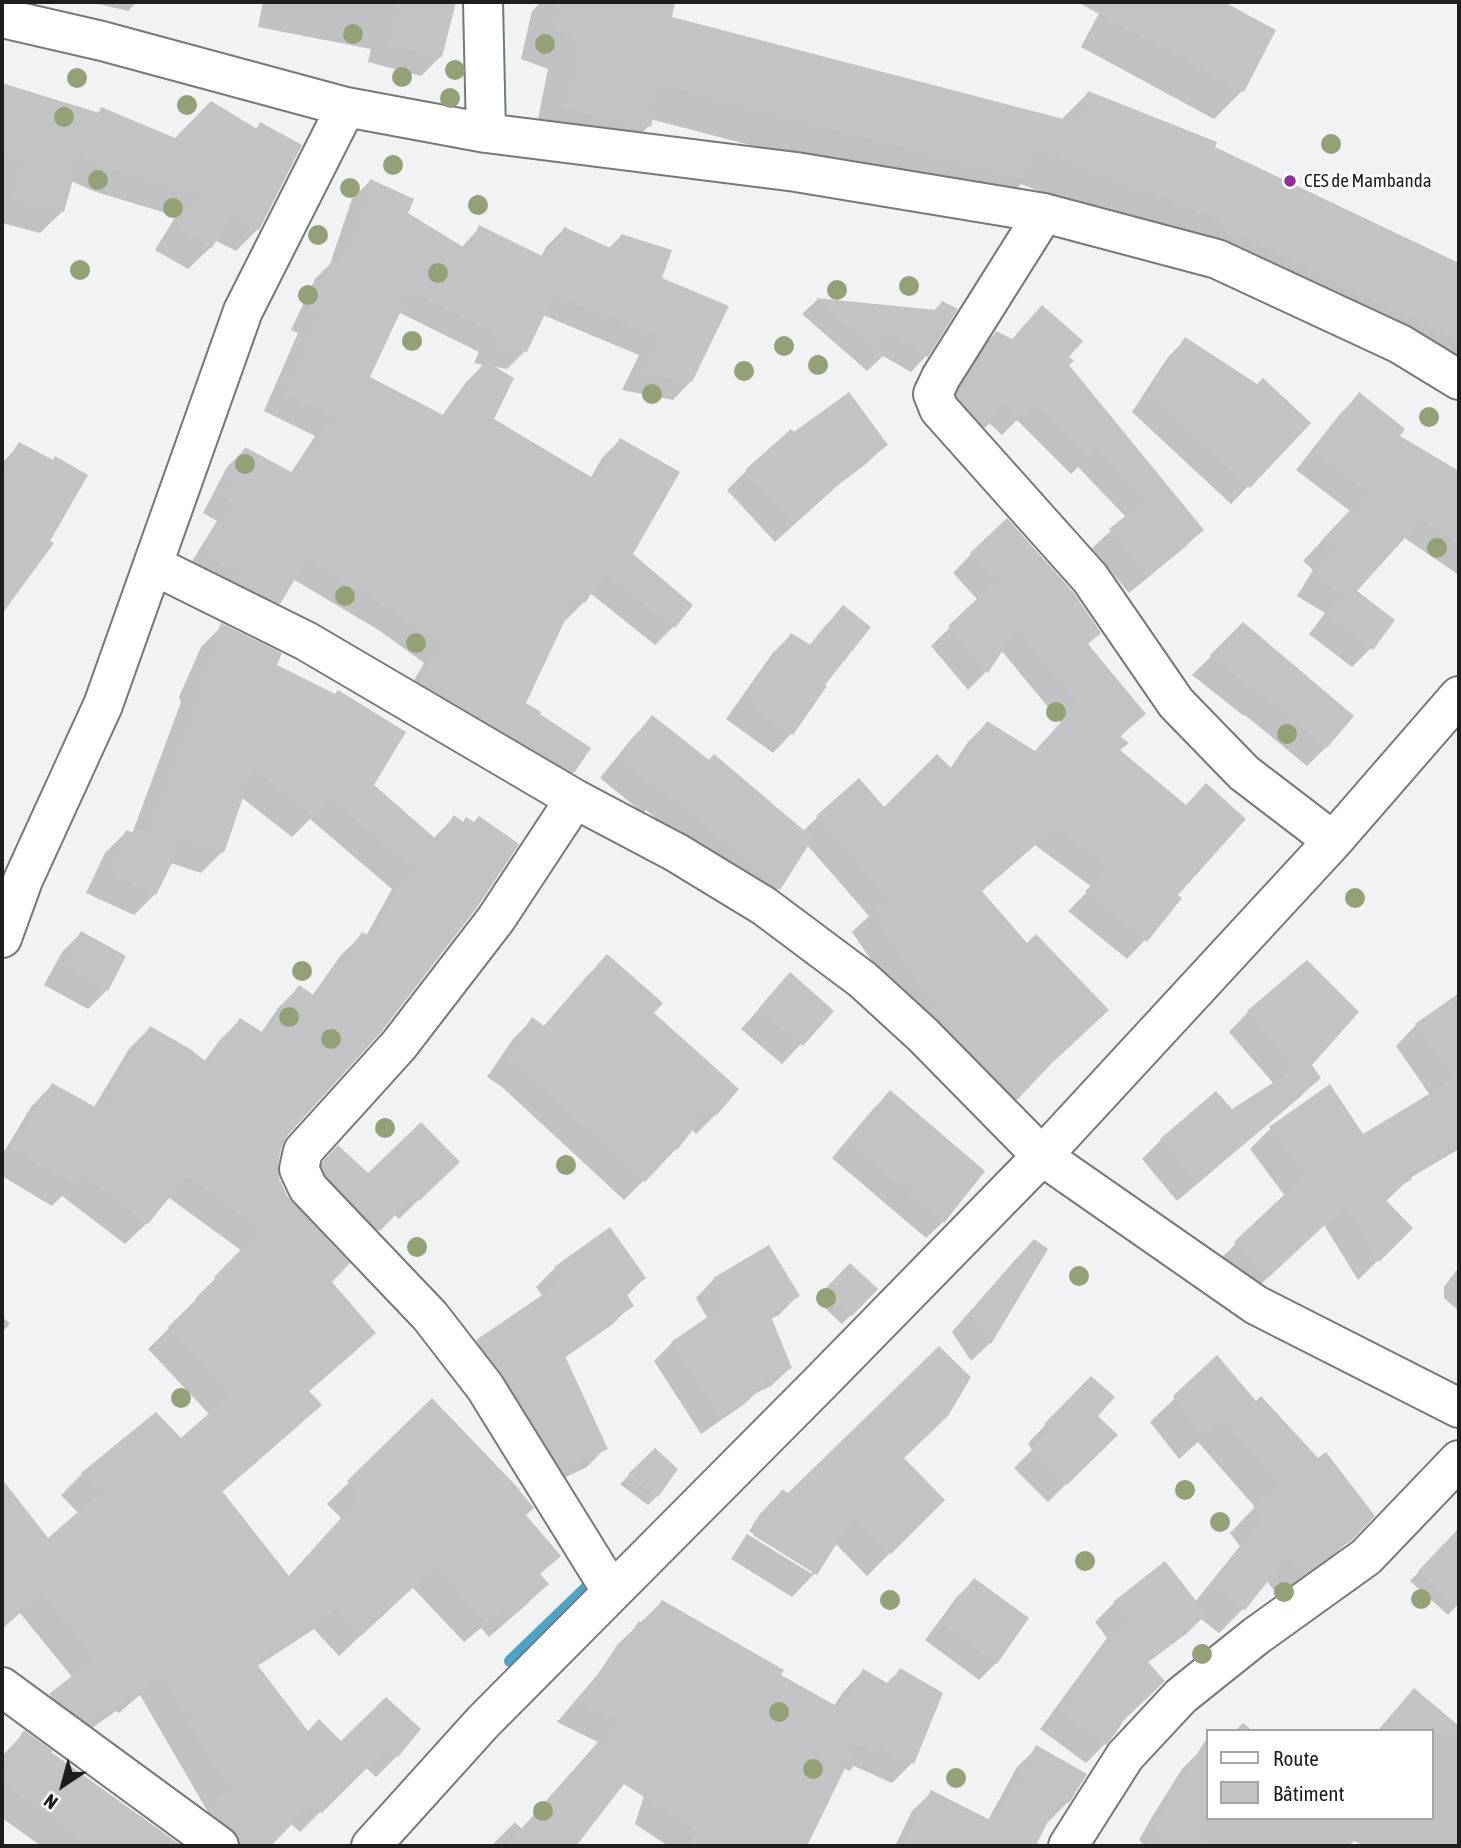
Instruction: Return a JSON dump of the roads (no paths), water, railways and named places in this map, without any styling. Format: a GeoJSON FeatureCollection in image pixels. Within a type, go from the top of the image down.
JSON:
{"type":"FeatureCollection","features":[{"type":"Feature","properties":{"kind":"street"},"geometry":{"type":"LineString","coordinates":[[483,2],[486,133]]}},
{"type":"Feature","properties":{"kind":"street"},"geometry":{"type":"LineString","coordinates":[[2,18],[346,107],[486,133],[796,172],[1044,213],[1217,258],[1400,344],[1459,380]]}},
{"type":"Feature","properties":{"kind":"street"},"geometry":{"type":"LineString","coordinates":[[2,937],[23,880],[103,705],[243,311],[346,107]]}},
{"type":"Feature","properties":{"kind":"street"},"geometry":{"type":"LineString","coordinates":[[1044,213],[941,377],[933,394],[939,409],[1090,578],[1177,703],[1244,773],[1333,841]]}},
{"type":"Feature","properties":{"kind":"street"},"geometry":{"type":"LineString","coordinates":[[153,565],[306,641],[575,799],[677,853],[764,906],[863,980],[923,1035],[1042,1156],[1256,1305],[1459,1408]]}},
{"type":"Feature","properties":{"kind":"street"},"geometry":{"type":"LineString","coordinates":[[371,1846],[483,1722],[1042,1156],[1333,841],[1459,696]]}},
{"type":"Feature","properties":{"kind":"street"},"geometry":{"type":"LineString","coordinates":[[575,799],[496,919],[399,1045],[303,1151],[299,1169],[308,1188],[430,1316],[485,1387],[612,1592]]}},
{"type":"Feature","properties":{"kind":"street"},"geometry":{"type":"LineString","coordinates":[[1068,1846],[1125,1756],[1181,1696],[1255,1636],[1366,1558],[1459,1460]]}},
{"type":"Feature","properties":{"kind":"street"},"geometry":{"type":"LineString","coordinates":[[2,1687],[219,1846]]}},
{"type":"Feature","properties":{"kind":"waterway"},"geometry":{"type":"LineString","coordinates":[[510,1661],[587,1587]]}},
{"type":"Feature","properties":{"kind":"place","name":"CES de Mambanda"},"geometry":{"type":"Point","coordinates":[1290,181]}}]}
